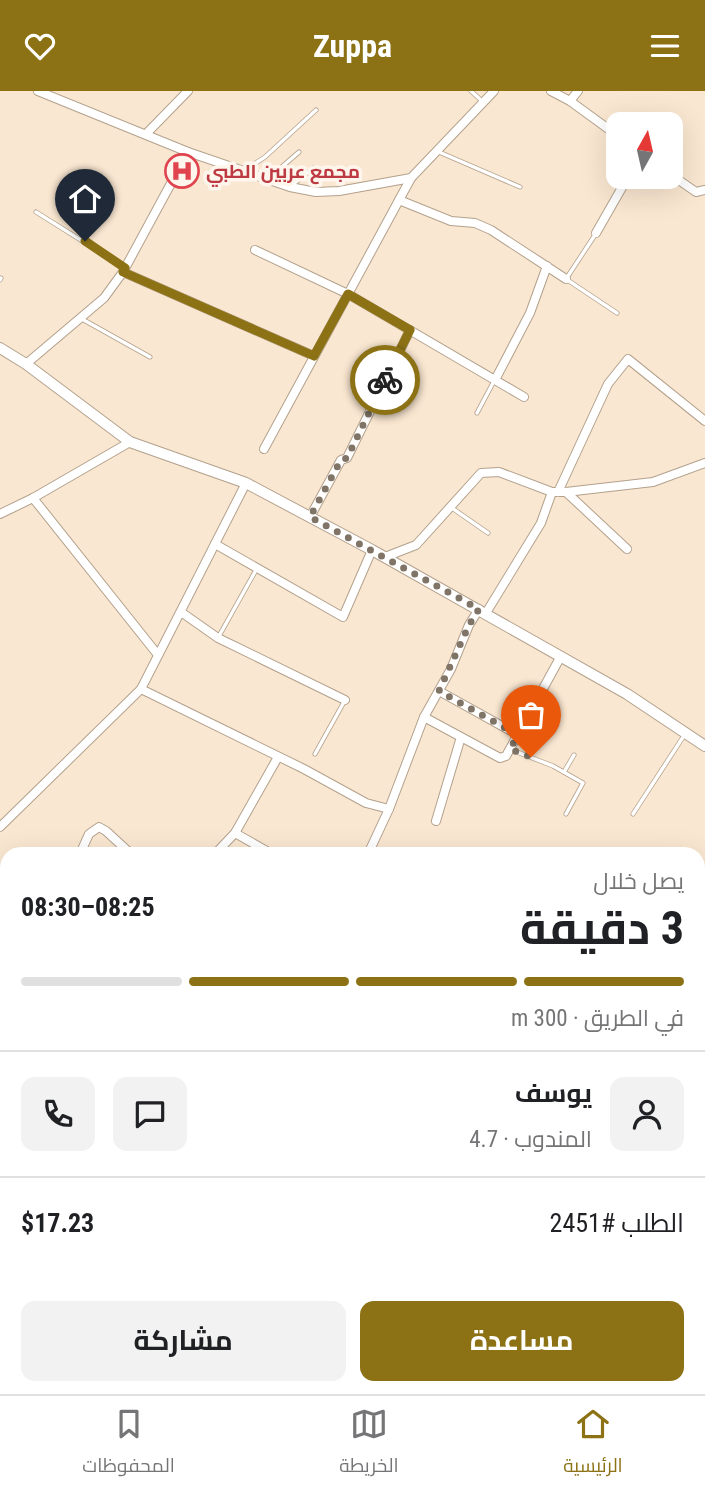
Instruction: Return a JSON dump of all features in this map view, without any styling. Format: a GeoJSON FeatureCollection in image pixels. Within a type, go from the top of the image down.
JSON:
{"type":"FeatureCollection","features":[{"type":"Feature","properties":{"kind":"main road"},"geometry":{"type":"LineString","coordinates":[[0,348],[26,364],[130,442],[246,483],[483,611],[627,694],[705,746]]}},
{"type":"Feature","properties":{"kind":"street"},"geometry":{"type":"LineString","coordinates":[[38,91],[188,152],[290,187],[316,192],[339,191],[411,179]]}},
{"type":"Feature","properties":{"kind":"street"},"geometry":{"type":"LineString","coordinates":[[146,134],[188,91]]}},
{"type":"Feature","properties":{"kind":"street"},"geometry":{"type":"LineString","coordinates":[[264,449],[411,179],[494,91]]}},
{"type":"Feature","properties":{"kind":"street"},"geometry":{"type":"LineString","coordinates":[[551,91],[570,101],[606,127]]}},
{"type":"Feature","properties":{"kind":"street"},"geometry":{"type":"LineString","coordinates":[[570,101],[578,91]]}},
{"type":"Feature","properties":{"kind":"street"},"geometry":{"type":"LineString","coordinates":[[26,364],[104,298],[124,270],[188,152]]}},
{"type":"Feature","properties":{"kind":"street"},"geometry":{"type":"LineString","coordinates":[[683,183],[696,192],[705,190]]}},
{"type":"Feature","properties":{"kind":"street"},"geometry":{"type":"LineString","coordinates":[[596,233],[621,189]]}},
{"type":"Feature","properties":{"kind":"street"},"geometry":{"type":"LineString","coordinates":[[399,200],[451,221],[475,223],[491,230],[566,279]]}},
{"type":"Feature","properties":{"kind":"street"},"geometry":{"type":"LineString","coordinates":[[255,250],[348,294],[524,397]]}},
{"type":"Feature","properties":{"kind":"street"},"geometry":{"type":"LineString","coordinates":[[495,380],[530,313],[547,266]]}},
{"type":"Feature","properties":{"kind":"street"},"geometry":{"type":"LineString","coordinates":[[124,270],[314,356]]}},
{"type":"Feature","properties":{"kind":"street"},"geometry":{"type":"LineString","coordinates":[[310,517],[341,460],[347,458],[410,330]]}},
{"type":"Feature","properties":{"kind":"street"},"geometry":{"type":"LineString","coordinates":[[371,847],[389,809],[424,717],[469,625],[483,611],[559,492],[608,384],[628,359],[705,421]]}},
{"type":"Feature","properties":{"kind":"street"},"geometry":{"type":"LineString","coordinates":[[0,514],[130,442]]}},
{"type":"Feature","properties":{"kind":"street"},"geometry":{"type":"LineString","coordinates":[[559,492],[653,482],[705,463]]}},
{"type":"Feature","properties":{"kind":"street"},"geometry":{"type":"LineString","coordinates":[[385,557],[416,545],[481,473],[490,471],[559,492],[627,549]]}},
{"type":"Feature","properties":{"kind":"street"},"geometry":{"type":"LineString","coordinates":[[0,827],[141,689],[246,483]]}},
{"type":"Feature","properties":{"kind":"street"},"geometry":{"type":"LineString","coordinates":[[33,498],[158,655]]}},
{"type":"Feature","properties":{"kind":"street"},"geometry":{"type":"LineString","coordinates":[[215,544],[343,617],[372,550]]}},
{"type":"Feature","properties":{"kind":"street"},"geometry":{"type":"LineString","coordinates":[[181,612],[218,638],[345,700]]}},
{"type":"Feature","properties":{"kind":"street"},"geometry":{"type":"LineString","coordinates":[[424,717],[500,758],[506,757],[561,656]]}},
{"type":"Feature","properties":{"kind":"street"},"geometry":{"type":"LineString","coordinates":[[141,689],[366,803],[389,809]]}},
{"type":"Feature","properties":{"kind":"street"},"geometry":{"type":"LineString","coordinates":[[439,691],[518,735]]}},
{"type":"Feature","properties":{"kind":"street"},"geometry":{"type":"LineString","coordinates":[[436,821],[461,737]]}},
{"type":"Feature","properties":{"kind":"street"},"geometry":{"type":"LineString","coordinates":[[222,847],[235,833],[278,757]]}},
{"type":"Feature","properties":{"kind":"street"},"geometry":{"type":"LineString","coordinates":[[83,847],[89,834],[99,827],[123,847]]}},
{"type":"Feature","properties":{"kind":"street"},"geometry":{"type":"LineString","coordinates":[[235,833],[260,847]]}},
{"type":"Feature","properties":{"kind":"lane"},"geometry":{"type":"LineString","coordinates":[[471,91],[484,102]]}},
{"type":"Feature","properties":{"kind":"lane"},"geometry":{"type":"LineString","coordinates":[[243,171],[265,157],[316,110]]}},
{"type":"Feature","properties":{"kind":"lane"},"geometry":{"type":"LineString","coordinates":[[438,151],[520,187]]}},
{"type":"Feature","properties":{"kind":"lane"},"geometry":{"type":"LineString","coordinates":[[267,179],[299,152]]}},
{"type":"Feature","properties":{"kind":"lane"},"geometry":{"type":"LineString","coordinates":[[290,187],[313,168]]}},
{"type":"Feature","properties":{"kind":"lane"},"geometry":{"type":"LineString","coordinates":[[36,212],[124,270]]}},
{"type":"Feature","properties":{"kind":"lane"},"geometry":{"type":"LineString","coordinates":[[596,233],[566,279],[617,313]]}},
{"type":"Feature","properties":{"kind":"lane"},"geometry":{"type":"LineString","coordinates":[[80,319],[150,357]]}},
{"type":"Feature","properties":{"kind":"lane"},"geometry":{"type":"LineString","coordinates":[[477,413],[495,380]]}},
{"type":"Feature","properties":{"kind":"lane"},"geometry":{"type":"LineString","coordinates":[[450,507],[488,533]]}},
{"type":"Feature","properties":{"kind":"lane"},"geometry":{"type":"LineString","coordinates":[[218,638],[257,568]]}},
{"type":"Feature","properties":{"kind":"lane"},"geometry":{"type":"LineString","coordinates":[[315,754],[345,700]]}},
{"type":"Feature","properties":{"kind":"lane"},"geometry":{"type":"LineString","coordinates":[[633,814],[686,732]]}},
{"type":"Feature","properties":{"kind":"lane"},"geometry":{"type":"LineString","coordinates":[[510,749],[583,783],[566,814]]}},
{"type":"Feature","properties":{"kind":"lane"},"geometry":{"type":"LineString","coordinates":[[564,772],[574,755]]}},
{"type":"Feature","properties":{"kind":"way so far"},"geometry":{"type":"LineString","coordinates":[[385,380],[347,458],[341,460],[310,517],[479,609],[439,691],[518,735],[510,749],[531,757]]}},
{"type":"Feature","properties":{"kind":"place","name":"مجمع عربين الطبي"},"geometry":{"type":"Point","coordinates":[182,171]}},
{"type":"Feature","properties":{"kind":"route"},"geometry":{"type":"LineString","coordinates":[[85,241],[125,268],[123,272],[314,356],[348,294],[410,330],[385,380]]}}]}
